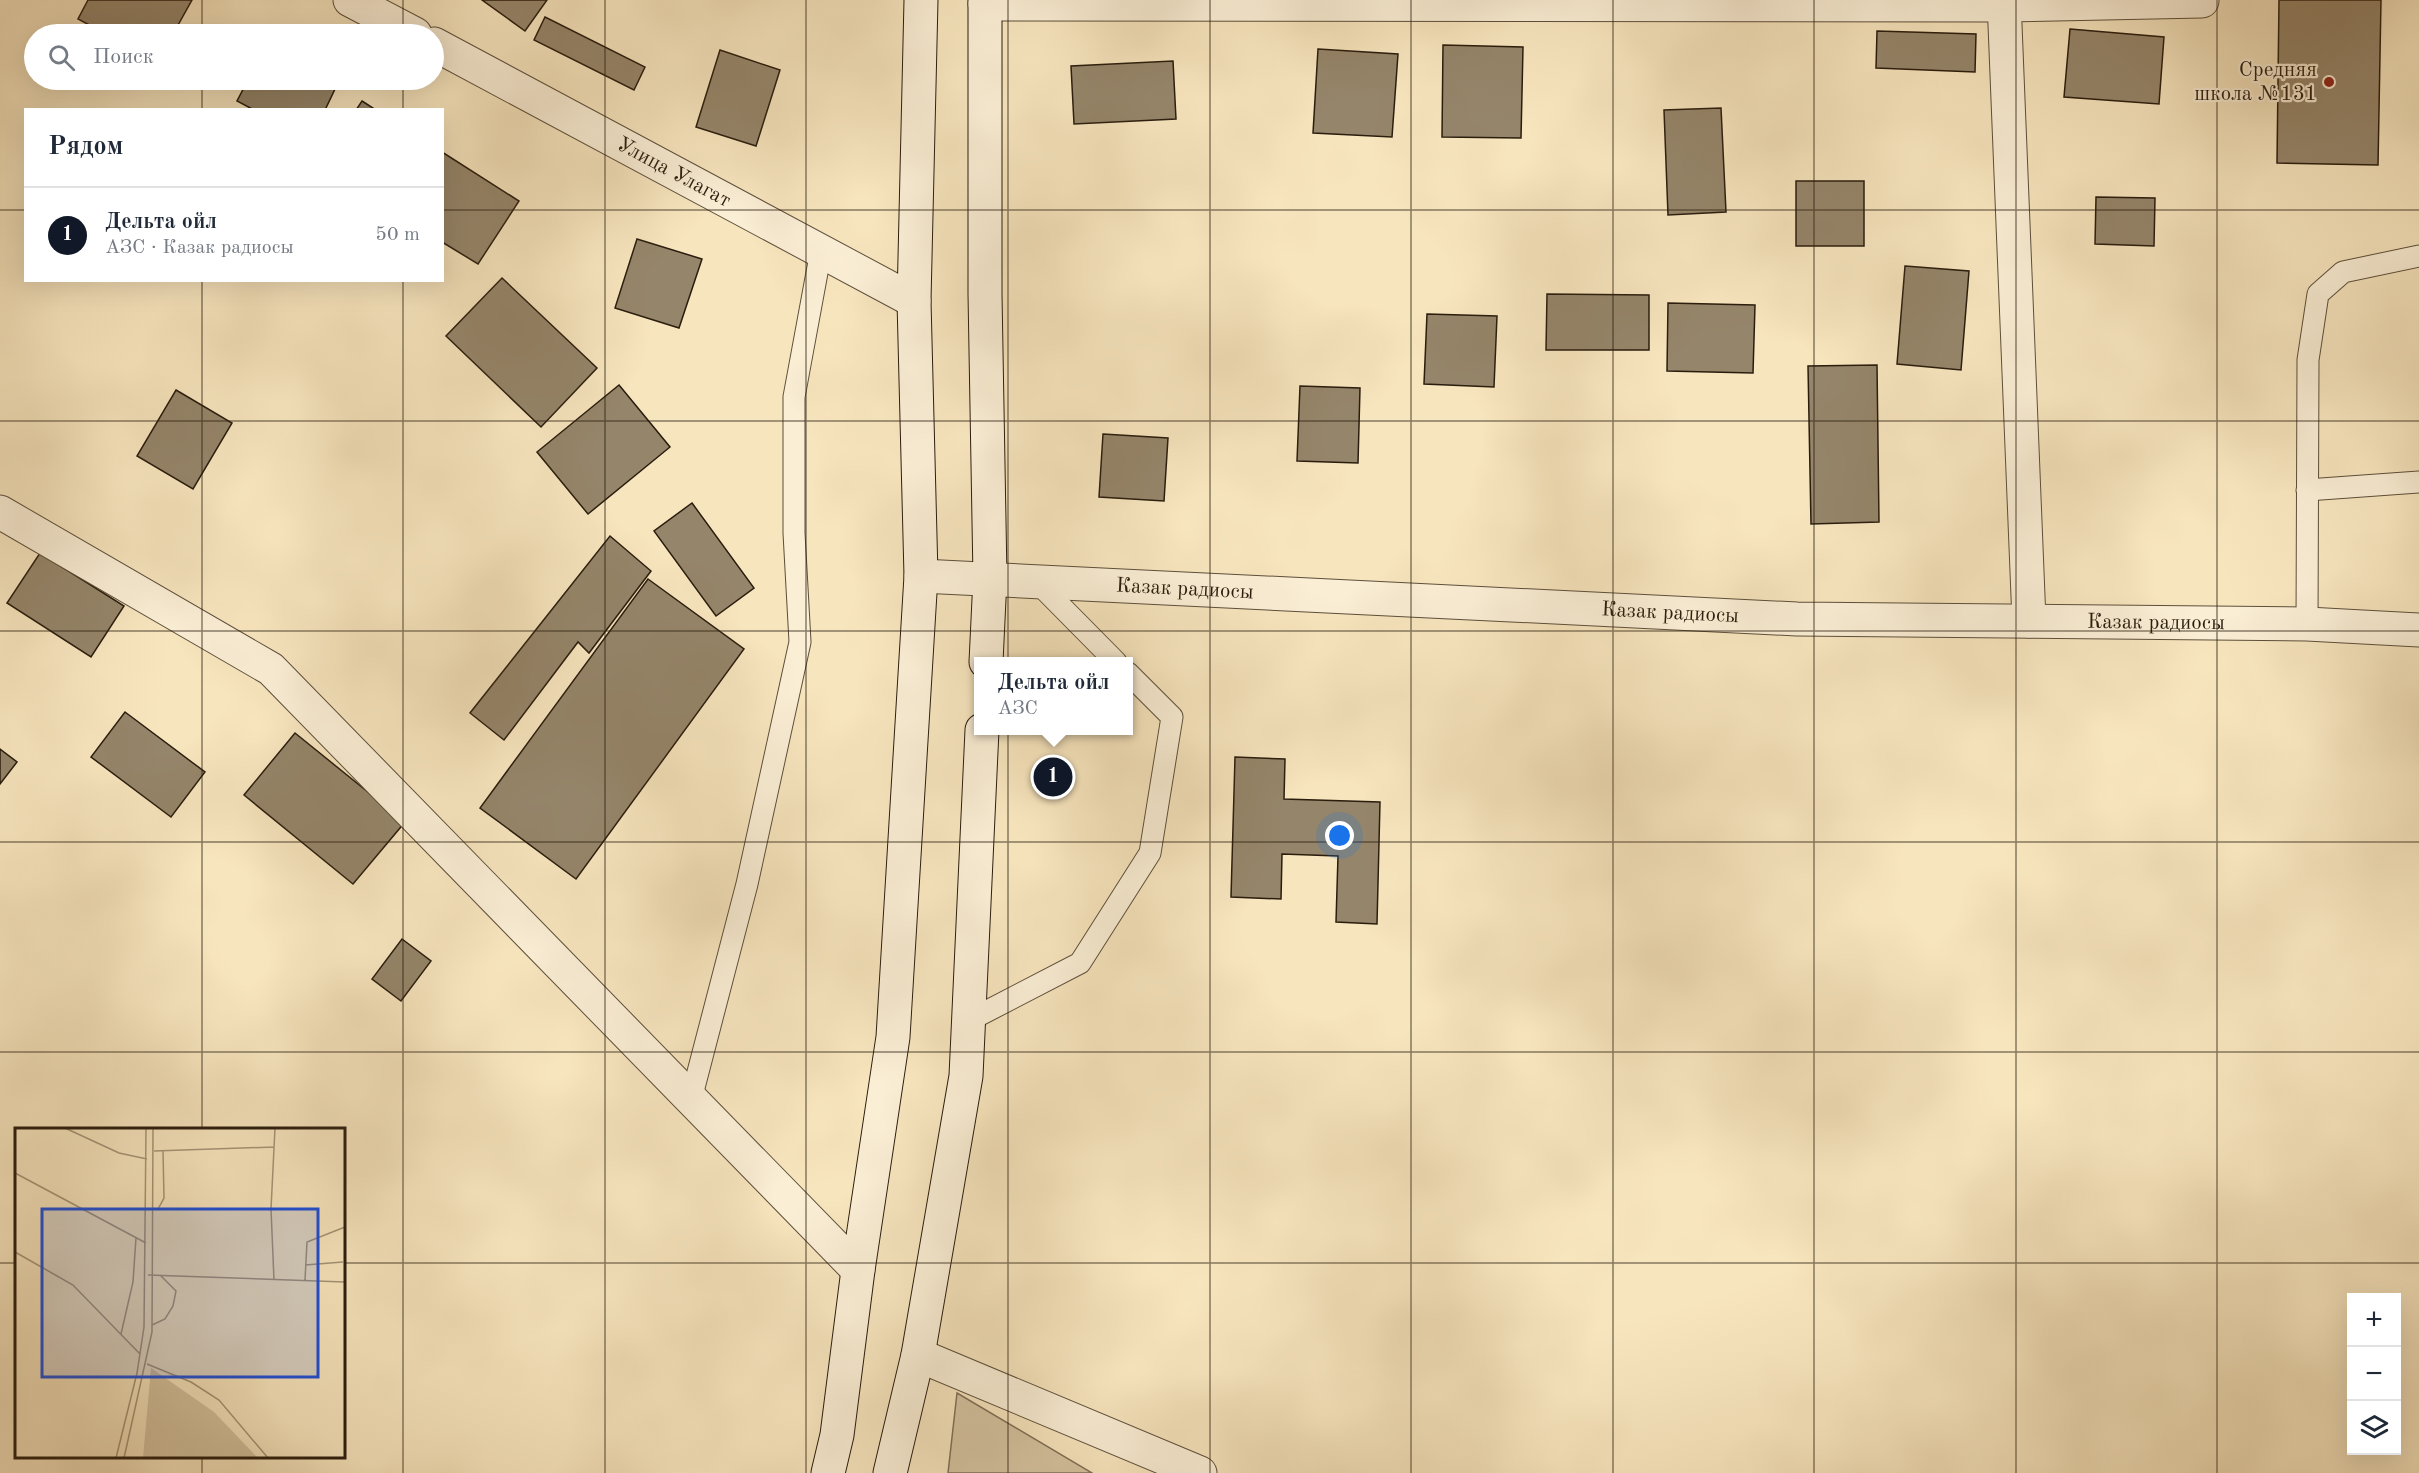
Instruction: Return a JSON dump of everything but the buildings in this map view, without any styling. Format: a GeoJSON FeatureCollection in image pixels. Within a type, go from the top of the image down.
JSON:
{"type":"FeatureCollection","features":[{"type":"Feature","properties":{"kind":"street"},"geometry":{"type":"LineString","coordinates":[[350,0],[396,24]]}},
{"type":"Feature","properties":{"kind":"street"},"geometry":{"type":"LineString","coordinates":[[828,1473],[837,1435],[858,1270],[893,1037],[921,576],[914,301],[921,0]]}},
{"type":"Feature","properties":{"kind":"street"},"geometry":{"type":"LineString","coordinates":[[986,657],[990,578],[985,294],[985,2],[2202,1]]}},
{"type":"Feature","properties":{"kind":"street"},"geometry":{"type":"LineString","coordinates":[[2004,2],[2029,621]]}},
{"type":"Feature","properties":{"kind":"street","name":"Улица Улагат"},"geometry":{"type":"LineString","coordinates":[[444,50],[914,301]]}},
{"type":"Feature","properties":{"kind":"street"},"geometry":{"type":"LineString","coordinates":[[0,512],[271,669],[858,1270]]}},
{"type":"Feature","properties":{"kind":"street","name":"Казак радиосы"},"geometry":{"type":"LineString","coordinates":[[921,576],[1797,619],[2307,624],[2419,630]]}},
{"type":"Feature","properties":{"kind":"street"},"geometry":{"type":"LineString","coordinates":[[890,1473],[918,1355],[966,1076],[982,735]]}},
{"type":"Feature","properties":{"kind":"street"},"geometry":{"type":"LineString","coordinates":[[918,1355],[1200,1473]]}},
{"type":"Feature","properties":{"kind":"lane"},"geometry":{"type":"LineString","coordinates":[[691,1099],[747,884],[800,642],[794,533],[794,396],[821,251]]}},
{"type":"Feature","properties":{"kind":"lane"},"geometry":{"type":"LineString","coordinates":[[2307,624],[2308,360],[2319,294],[2343,272],[2419,256]]}},
{"type":"Feature","properties":{"kind":"lane"},"geometry":{"type":"LineString","coordinates":[[2307,490],[2419,482]]}},
{"type":"Feature","properties":{"kind":"lane"},"geometry":{"type":"LineString","coordinates":[[1037,582],[1111,657]]}},
{"type":"Feature","properties":{"kind":"lane"},"geometry":{"type":"LineString","coordinates":[[968,1021],[1080,963],[1150,853],[1172,717],[1133,678]]}},
{"type":"Feature","properties":{"kind":"shaded area"},"geometry":{"type":"Polygon","coordinates":[[[957,1393],[1092,1473],[948,1473],[957,1393]]]}},
{"type":"Feature","properties":{"kind":"place","name":"Средняя школа №131"},"geometry":{"type":"Point","coordinates":[2329,82]}},
{"type":"Feature","properties":{"kind":"place","name":"Дельта ойл"},"geometry":{"type":"Point","coordinates":[1053,777]}}]}
